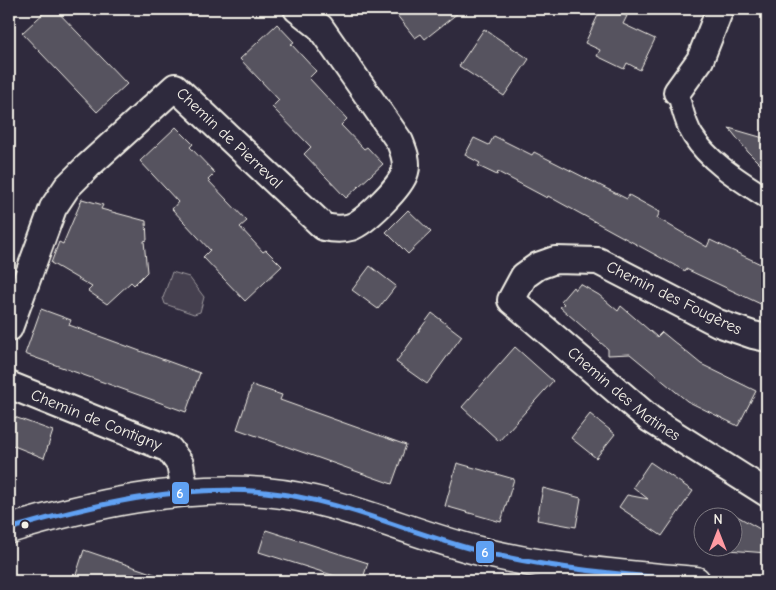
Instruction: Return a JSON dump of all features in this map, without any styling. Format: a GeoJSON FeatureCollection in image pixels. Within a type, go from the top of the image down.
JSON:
{"type":"FeatureCollection","features":[{"type":"Feature","properties":{"kind":"street","name":"Chemin de Pierreval"},"geometry":{"type":"LineString","coordinates":[[9,328],[53,208],[67,187],[175,87],[324,227],[340,229],[353,226],[396,189],[402,179],[406,164],[400,142],[320,27],[297,9]]}},
{"type":"Feature","properties":{"kind":"street"},"geometry":{"type":"LineString","coordinates":[[720,9],[700,60],[678,92],[692,135],[706,152],[735,178],[767,198]]}},
{"type":"Feature","properties":{"kind":"street","name":"Chemin des Fougères"},"geometry":{"type":"LineString","coordinates":[[524,276],[538,266],[555,260],[598,261],[718,323],[767,338]]}},
{"type":"Feature","properties":{"kind":"street","name":"Chemin des Matines"},"geometry":{"type":"LineString","coordinates":[[524,276],[511,300],[650,419],[767,494]]}},
{"type":"Feature","properties":{"kind":"street","name":"Chemin de Contigny"},"geometry":{"type":"LineString","coordinates":[[9,385],[169,449],[180,464],[185,491]]}},
{"type":"Feature","properties":{"kind":"street"},"geometry":{"type":"LineString","coordinates":[[9,529],[67,512],[185,491],[266,492],[322,502],[490,554],[587,572],[696,581]]}},
{"type":"Feature","properties":{"kind":"shaded area"},"geometry":{"type":"Polygon","coordinates":[[[172,272],[189,277],[204,297],[200,312],[194,314],[165,304],[163,298],[172,272]]]}},
{"type":"Feature","properties":{"kind":"building"},"geometry":{"type":"Polygon","coordinates":[[[48,9],[55,9],[127,84],[97,112],[22,33],[48,9]]]}},
{"type":"Feature","properties":{"kind":"building"},"geometry":{"type":"Polygon","coordinates":[[[392,9],[463,9],[425,39],[421,34],[415,38],[392,9]]]}},
{"type":"Feature","properties":{"kind":"building"},"geometry":{"type":"Polygon","coordinates":[[[601,9],[612,9],[627,16],[623,24],[655,39],[640,70],[627,63],[624,69],[597,56],[600,50],[585,43],[601,9]]]}},
{"type":"Feature","properties":{"kind":"building"},"geometry":{"type":"Polygon","coordinates":[[[277,24],[294,42],[291,44],[316,71],[309,78],[347,119],[341,125],[364,149],[367,147],[383,164],[346,198],[304,154],[311,147],[272,107],[279,100],[240,59],[277,24]]]}},
{"type":"Feature","properties":{"kind":"building"},"geometry":{"type":"Polygon","coordinates":[[[484,29],[529,59],[504,96],[459,66],[484,29]]]}},
{"type":"Feature","properties":{"kind":"building"},"geometry":{"type":"Polygon","coordinates":[[[176,127],[193,144],[190,147],[215,173],[208,180],[247,221],[240,227],[263,252],[266,250],[282,266],[245,301],[203,257],[210,250],[172,209],[178,202],[140,161],[176,127]]]}},
{"type":"Feature","properties":{"kind":"building"},"geometry":{"type":"Polygon","coordinates":[[[729,128],[767,139],[767,171],[748,152],[729,128]]]}},
{"type":"Feature","properties":{"kind":"building"},"geometry":{"type":"Polygon","coordinates":[[[494,136],[532,155],[534,152],[627,199],[629,195],[660,212],[657,218],[707,247],[710,240],[767,267],[767,307],[686,269],[685,271],[548,196],[547,198],[498,172],[497,175],[478,166],[480,163],[465,155],[474,138],[489,145],[494,136]]]}},
{"type":"Feature","properties":{"kind":"building"},"geometry":{"type":"Polygon","coordinates":[[[82,199],[103,205],[101,209],[146,221],[147,240],[144,241],[147,272],[134,285],[131,282],[107,304],[88,291],[92,287],[51,263],[59,242],[63,244],[82,199]]]}},
{"type":"Feature","properties":{"kind":"building"},"geometry":{"type":"Polygon","coordinates":[[[408,210],[431,232],[408,254],[386,232],[408,210]]]}},
{"type":"Feature","properties":{"kind":"building"},"geometry":{"type":"Polygon","coordinates":[[[370,266],[396,286],[378,309],[352,290],[370,266]]]}},
{"type":"Feature","properties":{"kind":"building"},"geometry":{"type":"Polygon","coordinates":[[[580,284],[599,295],[618,311],[621,306],[657,337],[662,332],[701,364],[756,391],[738,426],[687,401],[630,354],[608,355],[608,349],[560,307],[564,304],[561,301],[573,287],[575,290],[580,284]]]}},
{"type":"Feature","properties":{"kind":"building"},"geometry":{"type":"Polygon","coordinates":[[[41,309],[71,320],[69,325],[200,373],[186,412],[25,354],[41,309]]]}},
{"type":"Feature","properties":{"kind":"building"},"geometry":{"type":"Polygon","coordinates":[[[432,313],[462,336],[427,384],[396,362],[432,313]]]}},
{"type":"Feature","properties":{"kind":"building"},"geometry":{"type":"Polygon","coordinates":[[[515,347],[553,381],[499,441],[462,407],[515,347]]]}},
{"type":"Feature","properties":{"kind":"building"},"geometry":{"type":"Polygon","coordinates":[[[252,385],[282,395],[280,400],[406,445],[392,484],[237,429],[252,385]]]}},
{"type":"Feature","properties":{"kind":"building"},"geometry":{"type":"Polygon","coordinates":[[[590,414],[615,434],[596,458],[571,438],[590,414]]]}},
{"type":"Feature","properties":{"kind":"building"},"geometry":{"type":"Polygon","coordinates":[[[9,415],[53,431],[44,458],[9,444],[9,415]]]}},
{"type":"Feature","properties":{"kind":"building"},"geometry":{"type":"Polygon","coordinates":[[[650,462],[693,491],[662,536],[619,507],[627,495],[648,499],[633,487],[650,462]]]}},
{"type":"Feature","properties":{"kind":"building"},"geometry":{"type":"Polygon","coordinates":[[[457,463],[514,479],[501,522],[445,506],[457,463]]]}},
{"type":"Feature","properties":{"kind":"building"},"geometry":{"type":"Polygon","coordinates":[[[543,488],[581,498],[576,527],[537,520],[543,488]]]}},
{"type":"Feature","properties":{"kind":"building"},"geometry":{"type":"Polygon","coordinates":[[[744,520],[767,533],[767,553],[744,551],[744,520]]]}},
{"type":"Feature","properties":{"kind":"building"},"geometry":{"type":"Polygon","coordinates":[[[266,530],[368,563],[362,581],[351,581],[259,552],[266,530]]]}},
{"type":"Feature","properties":{"kind":"building"},"geometry":{"type":"Polygon","coordinates":[[[84,550],[163,577],[162,581],[74,581],[84,550]]]}},
{"type":"Feature","properties":{"kind":"transit line","name":"6"},"geometry":{"type":"LineString","coordinates":[[9,529],[72,512],[136,498],[200,491],[265,492],[293,496],[348,509],[456,545],[509,558],[589,571],[696,581]]}}]}
